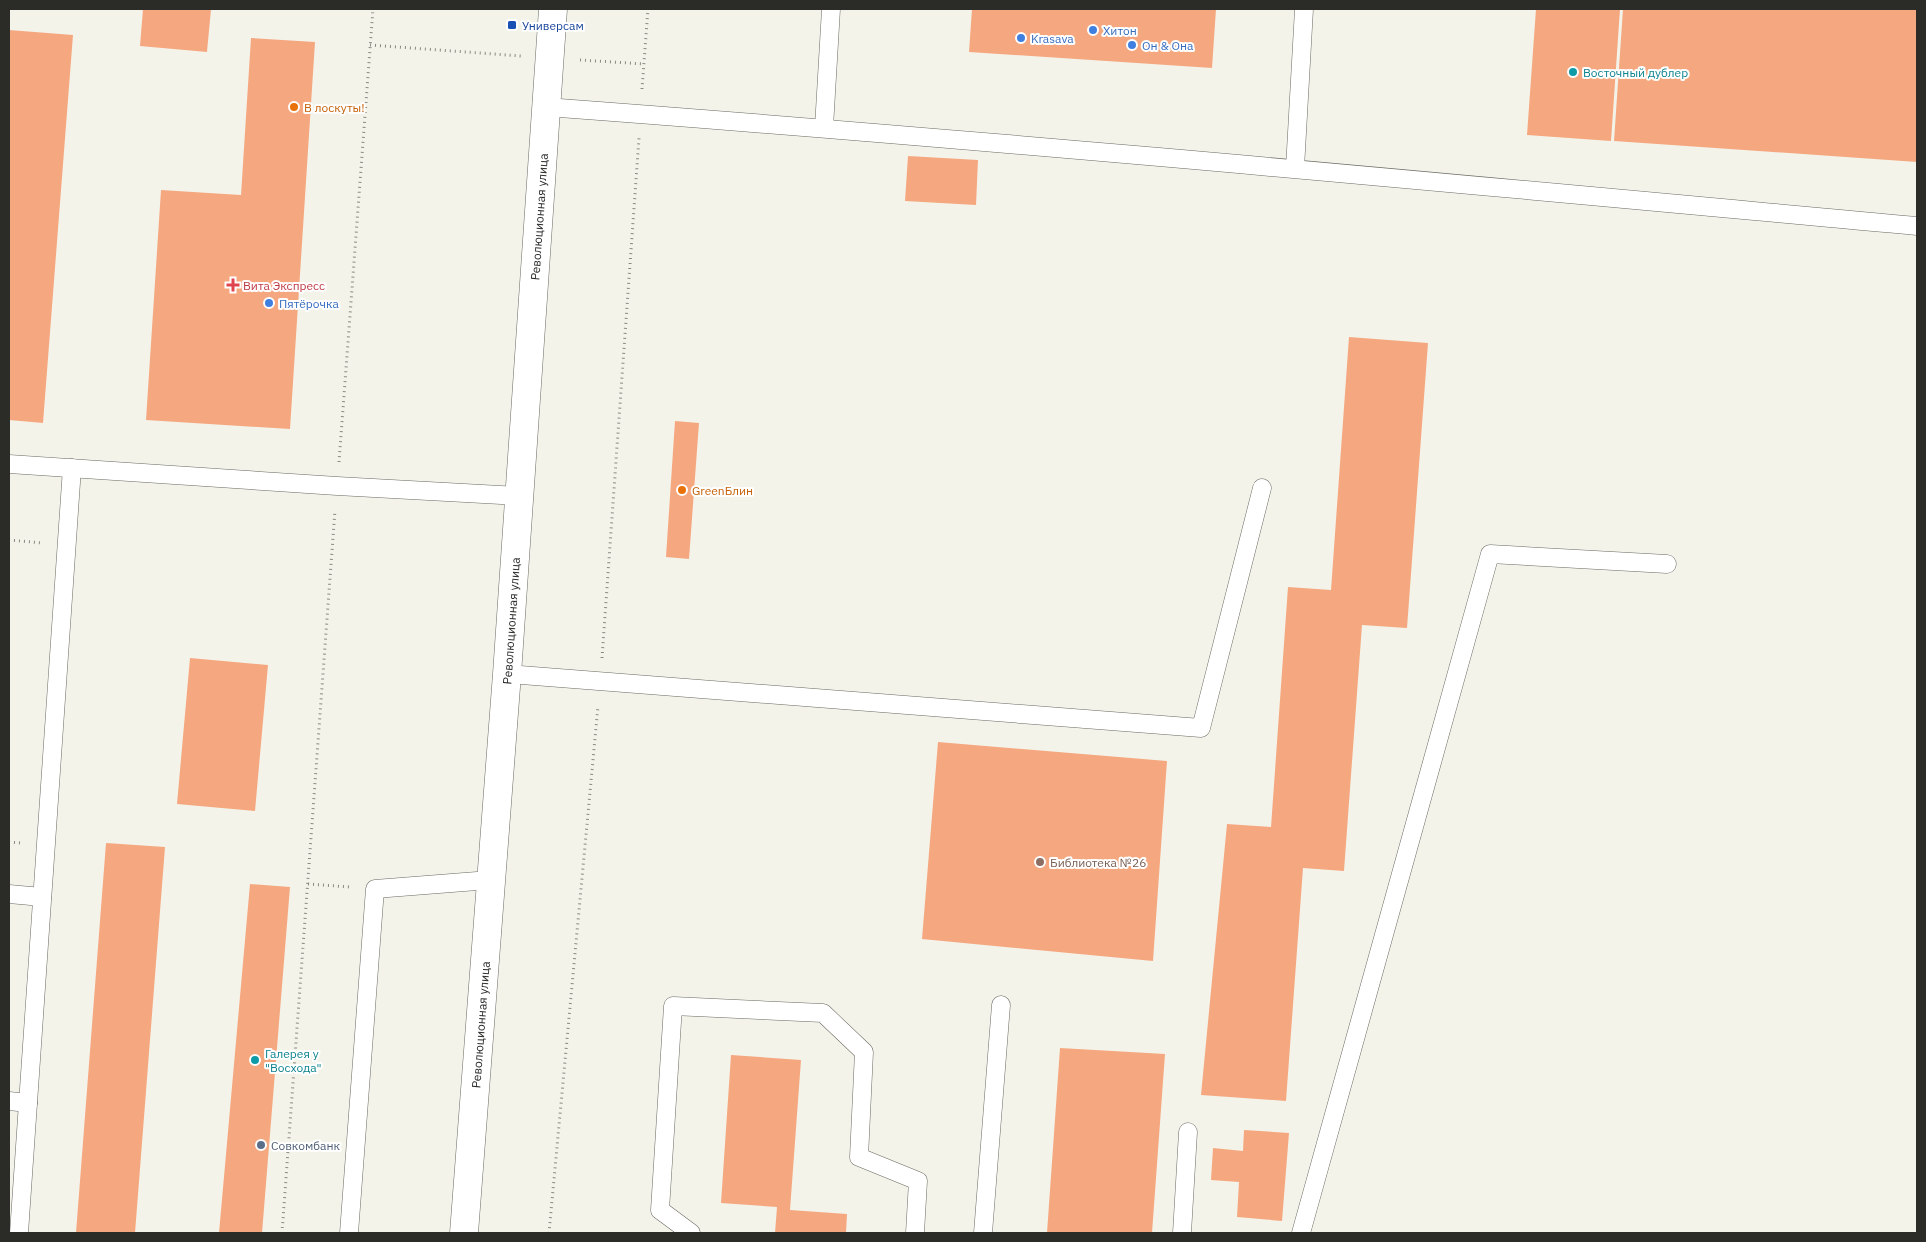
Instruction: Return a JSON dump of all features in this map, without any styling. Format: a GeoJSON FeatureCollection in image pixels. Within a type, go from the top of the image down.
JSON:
{"type":"FeatureCollection","features":[{"type":"Feature","properties":{"kind":"main road","name":"Революционная улица"},"geometry":{"type":"LineString","coordinates":[[464,1233],[507,674],[553,9]]}},
{"type":"Feature","properties":{"kind":"lane"},"geometry":{"type":"LineString","coordinates":[[824,127],[831,9]]}},
{"type":"Feature","properties":{"kind":"lane"},"geometry":{"type":"LineString","coordinates":[[1295,168],[1304,9]]}},
{"type":"Feature","properties":{"kind":"lane"},"geometry":{"type":"LineString","coordinates":[[546,107],[824,127],[1295,168],[1917,226]]}},
{"type":"Feature","properties":{"kind":"lane"},"geometry":{"type":"LineString","coordinates":[[9,464],[519,496]]}},
{"type":"Feature","properties":{"kind":"lane"},"geometry":{"type":"LineString","coordinates":[[19,1233],[72,468]]}},
{"type":"Feature","properties":{"kind":"lane"},"geometry":{"type":"LineString","coordinates":[[507,674],[1202,728],[1262,488]]}},
{"type":"Feature","properties":{"kind":"lane"},"geometry":{"type":"LineString","coordinates":[[1301,1233],[1490,554],[1667,564]]}},
{"type":"Feature","properties":{"kind":"lane"},"geometry":{"type":"LineString","coordinates":[[348,1233],[375,890],[490,880]]}},
{"type":"Feature","properties":{"kind":"lane"},"geometry":{"type":"LineString","coordinates":[[9,894],[42,896]]}},
{"type":"Feature","properties":{"kind":"lane"},"geometry":{"type":"LineString","coordinates":[[983,1233],[1001,1005]]}},
{"type":"Feature","properties":{"kind":"lane"},"geometry":{"type":"LineString","coordinates":[[692,1233],[660,1210],[674,1006],[823,1013],[864,1052],[859,1157],[918,1181],[915,1233]]}},
{"type":"Feature","properties":{"kind":"lane"},"geometry":{"type":"LineString","coordinates":[[9,1101],[28,1103]]}},
{"type":"Feature","properties":{"kind":"lane"},"geometry":{"type":"LineString","coordinates":[[1182,1233],[1188,1132]]}},
{"type":"Feature","properties":{"kind":"path"},"geometry":{"type":"LineString","coordinates":[[282,1233],[373,9]]}},
{"type":"Feature","properties":{"kind":"path"},"geometry":{"type":"LineString","coordinates":[[549,1233],[600,681],[648,9]]}},
{"type":"Feature","properties":{"kind":"path"},"geometry":{"type":"LineString","coordinates":[[370,45],[644,64]]}},
{"type":"Feature","properties":{"kind":"path"},"geometry":{"type":"LineString","coordinates":[[9,540],[67,545]]}},
{"type":"Feature","properties":{"kind":"path"},"geometry":{"type":"LineString","coordinates":[[308,884],[375,890]]}},
{"type":"Feature","properties":{"kind":"building"},"geometry":{"type":"Polygon","coordinates":[[[143,9],[211,9],[207,52],[140,46],[143,9]]]}},
{"type":"Feature","properties":{"kind":"building","name":"Хитон"},"geometry":{"type":"Polygon","coordinates":[[[972,9],[1216,9],[1212,68],[969,52],[972,9]]]}},
{"type":"Feature","properties":{"kind":"building","name":"Восточный дублер"},"geometry":{"type":"Polygon","coordinates":[[[1536,9],[1620,9],[1611,141],[1527,135],[1536,9]]]}},
{"type":"Feature","properties":{"kind":"building"},"geometry":{"type":"Polygon","coordinates":[[[1623,9],[1917,9],[1917,162],[1614,141],[1623,9]]]}},
{"type":"Feature","properties":{"kind":"building"},"geometry":{"type":"Polygon","coordinates":[[[9,30],[73,35],[43,423],[9,420],[9,30]]]}},
{"type":"Feature","properties":{"kind":"building"},"geometry":{"type":"Polygon","coordinates":[[[251,38],[315,42],[290,429],[146,420],[161,190],[241,195],[251,38]]]}},
{"type":"Feature","properties":{"kind":"building"},"geometry":{"type":"Polygon","coordinates":[[[908,156],[978,160],[976,205],[905,201],[908,156]]]}},
{"type":"Feature","properties":{"kind":"building"},"geometry":{"type":"Polygon","coordinates":[[[1349,337],[1428,343],[1407,628],[1362,625],[1344,871],[1303,868],[1286,1101],[1201,1095],[1227,824],[1271,827],[1288,587],[1331,590],[1349,337]]]}},
{"type":"Feature","properties":{"kind":"building","name":"GreenБлин"},"geometry":{"type":"Polygon","coordinates":[[[675,421],[699,423],[689,559],[666,557],[675,421]]]}},
{"type":"Feature","properties":{"kind":"building"},"geometry":{"type":"Polygon","coordinates":[[[190,658],[268,665],[255,811],[177,804],[190,658]]]}},
{"type":"Feature","properties":{"kind":"building"},"geometry":{"type":"Polygon","coordinates":[[[938,742],[1167,761],[1153,961],[922,939],[938,742]]]}},
{"type":"Feature","properties":{"kind":"building"},"geometry":{"type":"Polygon","coordinates":[[[106,843],[165,847],[135,1233],[76,1233],[106,843]]]}},
{"type":"Feature","properties":{"kind":"building","name":"Галерея у \"Восхода\""},"geometry":{"type":"Polygon","coordinates":[[[250,884],[290,887],[262,1233],[219,1233],[250,884]]]}},
{"type":"Feature","properties":{"kind":"building"},"geometry":{"type":"Polygon","coordinates":[[[1060,1048],[1165,1054],[1152,1233],[1047,1233],[1060,1048]]]}},
{"type":"Feature","properties":{"kind":"building"},"geometry":{"type":"Polygon","coordinates":[[[731,1055],[801,1060],[790,1210],[847,1214],[846,1233],[775,1233],[777,1207],[721,1203],[731,1055]]]}},
{"type":"Feature","properties":{"kind":"building"},"geometry":{"type":"Polygon","coordinates":[[[1244,1130],[1289,1133],[1282,1221],[1237,1217],[1239,1182],[1211,1180],[1213,1148],[1243,1151],[1244,1130]]]}},
{"type":"Feature","properties":{"kind":"place","name":"Универсам"},"geometry":{"type":"Point","coordinates":[512,25]}},
{"type":"Feature","properties":{"kind":"place","name":"Хитон"},"geometry":{"type":"Point","coordinates":[1093,30]}},
{"type":"Feature","properties":{"kind":"place","name":"Krasava"},"geometry":{"type":"Point","coordinates":[1021,38]}},
{"type":"Feature","properties":{"kind":"place","name":"Он & Она"},"geometry":{"type":"Point","coordinates":[1132,45]}},
{"type":"Feature","properties":{"kind":"place","name":"Восточный дублер"},"geometry":{"type":"Point","coordinates":[1573,72]}},
{"type":"Feature","properties":{"kind":"place","name":"В лоскуты!"},"geometry":{"type":"Point","coordinates":[294,107]}},
{"type":"Feature","properties":{"kind":"place","name":"Вита Экспресс"},"geometry":{"type":"Point","coordinates":[233,285]}},
{"type":"Feature","properties":{"kind":"place","name":"Пятёрочка"},"geometry":{"type":"Point","coordinates":[269,303]}},
{"type":"Feature","properties":{"kind":"place","name":"GreenБлин"},"geometry":{"type":"Point","coordinates":[682,490]}},
{"type":"Feature","properties":{"kind":"place","name":"Библиотека №26"},"geometry":{"type":"Point","coordinates":[1040,862]}},
{"type":"Feature","properties":{"kind":"place","name":"Галерея у \"Восхода\""},"geometry":{"type":"Point","coordinates":[255,1060]}},
{"type":"Feature","properties":{"kind":"place","name":"Совкомбанк"},"geometry":{"type":"Point","coordinates":[261,1145]}}]}
